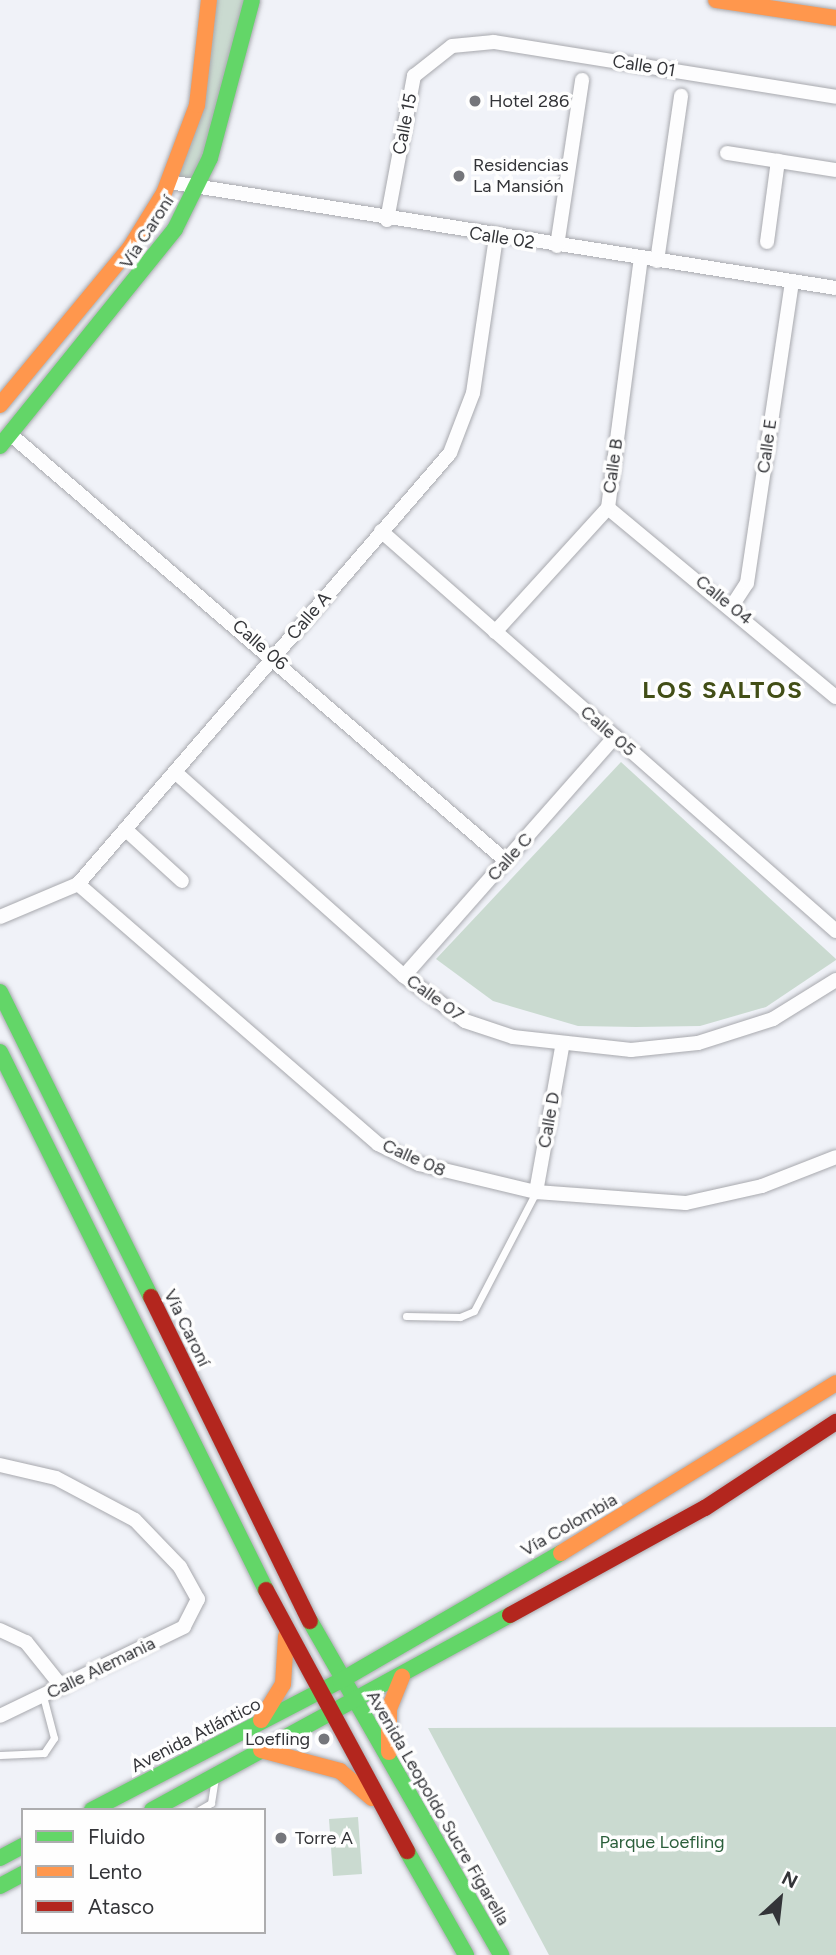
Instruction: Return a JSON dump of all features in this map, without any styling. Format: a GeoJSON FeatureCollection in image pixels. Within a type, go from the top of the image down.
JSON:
{"type":"FeatureCollection","features":[{"type":"Feature","properties":{"kind":"main road","name":"Vía Caroní"},"geometry":{"type":"LineString","coordinates":[[0,405],[130,248],[169,182],[197,105],[209,0]]}},
{"type":"Feature","properties":{"kind":"main road","name":"Vía Caroní"},"geometry":{"type":"LineString","coordinates":[[5,440],[151,264],[196,188],[220,126],[252,0]]}},
{"type":"Feature","properties":{"kind":"main road"},"geometry":{"type":"LineString","coordinates":[[716,0],[836,18]]}},
{"type":"Feature","properties":{"kind":"main road","name":"Vía Caroní"},"geometry":{"type":"LineString","coordinates":[[0,992],[340,1681]]}},
{"type":"Feature","properties":{"kind":"main road"},"geometry":{"type":"LineString","coordinates":[[0,1052],[317,1693],[389,1815],[466,1955]]}},
{"type":"Feature","properties":{"kind":"main road","name":"Vía Colombia"},"geometry":{"type":"LineString","coordinates":[[317,1693],[688,1480],[836,1383]]}},
{"type":"Feature","properties":{"kind":"main road"},"geometry":{"type":"LineString","coordinates":[[156,1808],[329,1713],[402,1677],[705,1508],[836,1422]]}},
{"type":"Feature","properties":{"kind":"main road"},"geometry":{"type":"LineString","coordinates":[[250,1728],[269,1713],[283,1684],[286,1631]]}},
{"type":"Feature","properties":{"kind":"main road"},"geometry":{"type":"LineString","coordinates":[[324,1648],[345,1659],[380,1656]]}},
{"type":"Feature","properties":{"kind":"main road"},"geometry":{"type":"LineString","coordinates":[[390,1760],[389,1709],[402,1677]]}},
{"type":"Feature","properties":{"kind":"main road","name":"Avenida Leopoldo Sucre Figarella"},"geometry":{"type":"LineString","coordinates":[[340,1681],[390,1760],[501,1955]]}},
{"type":"Feature","properties":{"kind":"main road","name":"Avenida Atlántico"},"geometry":{"type":"LineString","coordinates":[[96,1808],[317,1693]]}},
{"type":"Feature","properties":{"kind":"main road"},"geometry":{"type":"LineString","coordinates":[[261,1750],[340,1771],[389,1815]]}},
{"type":"Feature","properties":{"kind":"main road"},"geometry":{"type":"LineString","coordinates":[[0,1858],[21,1847]]}},
{"type":"Feature","properties":{"kind":"main road"},"geometry":{"type":"LineString","coordinates":[[0,1886],[21,1875]]}},
{"type":"Feature","properties":{"kind":"street","name":"Calle 01"},"geometry":{"type":"LineString","coordinates":[[452,46],[494,42],[836,97]]}},
{"type":"Feature","properties":{"kind":"street","name":"Calle 15"},"geometry":{"type":"LineString","coordinates":[[387,220],[414,76],[452,46]]}},
{"type":"Feature","properties":{"kind":"street"},"geometry":{"type":"LineString","coordinates":[[556,246],[582,80]]}},
{"type":"Feature","properties":{"kind":"street"},"geometry":{"type":"LineString","coordinates":[[657,261],[681,96]]}},
{"type":"Feature","properties":{"kind":"street"},"geometry":{"type":"LineString","coordinates":[[727,153],[836,170]]}},
{"type":"Feature","properties":{"kind":"street"},"geometry":{"type":"LineString","coordinates":[[767,242],[778,161]]}},
{"type":"Feature","properties":{"kind":"street","name":"Calle 02"},"geometry":{"type":"LineString","coordinates":[[169,182],[387,220],[836,288]]}},
{"type":"Feature","properties":{"kind":"street","name":"Calle A"},"geometry":{"type":"LineString","coordinates":[[0,917],[78,884],[450,453],[465,425],[496,237]]}},
{"type":"Feature","properties":{"kind":"street","name":"Calle B"},"geometry":{"type":"LineString","coordinates":[[495,632],[608,508],[641,259]]}},
{"type":"Feature","properties":{"kind":"street","name":"Calle E"},"geometry":{"type":"LineString","coordinates":[[733,606],[747,583],[792,281]]}},
{"type":"Feature","properties":{"kind":"street","name":"Calle 06"},"geometry":{"type":"LineString","coordinates":[[5,440],[274,657],[506,861]]}},
{"type":"Feature","properties":{"kind":"street","name":"Calle 04"},"geometry":{"type":"LineString","coordinates":[[608,508],[733,606],[836,696]]}},
{"type":"Feature","properties":{"kind":"street","name":"Calle 05"},"geometry":{"type":"LineString","coordinates":[[380,531],[836,931]]}},
{"type":"Feature","properties":{"kind":"street","name":"Calle C"},"geometry":{"type":"LineString","coordinates":[[404,976],[615,737]]}},
{"type":"Feature","properties":{"kind":"street","name":"Calle 07"},"geometry":{"type":"LineString","coordinates":[[175,772],[404,976],[465,1021],[562,1047],[631,1050],[698,1043],[773,1019],[836,980]]}},
{"type":"Feature","properties":{"kind":"street"},"geometry":{"type":"LineString","coordinates":[[125,829],[182,881]]}},
{"type":"Feature","properties":{"kind":"street","name":"Calle 08"},"geometry":{"type":"LineString","coordinates":[[78,884],[378,1144],[467,1181],[536,1192],[686,1203],[762,1186],[836,1157]]}},
{"type":"Feature","properties":{"kind":"street","name":"Calle D"},"geometry":{"type":"LineString","coordinates":[[536,1192],[562,1047]]}},
{"type":"Feature","properties":{"kind":"street","name":"Calle Alemania"},"geometry":{"type":"LineString","coordinates":[[0,1465],[55,1478],[135,1520],[180,1567],[198,1599],[195,1612],[184,1627],[0,1716]]}},
{"type":"Feature","properties":{"kind":"street"},"geometry":{"type":"LineString","coordinates":[[0,1630],[26,1642],[62,1687]]}},
{"type":"Feature","properties":{"kind":"lane"},"geometry":{"type":"LineString","coordinates":[[406,1316],[460,1317],[474,1311],[536,1192]]}},
{"type":"Feature","properties":{"kind":"lane"},"geometry":{"type":"LineString","coordinates":[[0,1755],[44,1753],[54,1738],[43,1696]]}},
{"type":"Feature","properties":{"kind":"lane"},"geometry":{"type":"LineString","coordinates":[[202,1808],[211,1803],[216,1774]]}},
{"type":"Feature","properties":{"kind":"green space"},"geometry":{"type":"Polygon","coordinates":[[[209,0],[252,0],[196,188],[169,182],[183,154],[209,0]]]}},
{"type":"Feature","properties":{"kind":"green space"},"geometry":{"type":"Polygon","coordinates":[[[621,762],[836,960],[766,1007],[700,1026],[636,1027],[578,1026],[493,1001],[436,959],[621,762]]]}},
{"type":"Feature","properties":{"kind":"green space","name":"Parque Loefling"},"geometry":{"type":"Polygon","coordinates":[[[836,1727],[836,1955],[549,1955],[428,1728],[836,1727]]]}},
{"type":"Feature","properties":{"kind":"green space"},"geometry":{"type":"Polygon","coordinates":[[[358,1817],[362,1874],[333,1876],[329,1819],[358,1817]]]}},
{"type":"Feature","properties":{"kind":"traffic: fast"},"geometry":{"type":"LineString","coordinates":[[0,446],[175,229],[210,158],[252,0]]}},
{"type":"Feature","properties":{"kind":"traffic: fast"},"geometry":{"type":"LineString","coordinates":[[0,992],[151,1297]]}},
{"type":"Feature","properties":{"kind":"traffic: fast"},"geometry":{"type":"LineString","coordinates":[[0,1052],[266,1590]]}},
{"type":"Feature","properties":{"kind":"traffic: fast"},"geometry":{"type":"LineString","coordinates":[[96,1808],[340,1681],[561,1553]]}},
{"type":"Feature","properties":{"kind":"traffic: fast"},"geometry":{"type":"LineString","coordinates":[[156,1808],[510,1615]]}},
{"type":"Feature","properties":{"kind":"traffic: fast"},"geometry":{"type":"LineString","coordinates":[[310,1621],[501,1955]]}},
{"type":"Feature","properties":{"kind":"traffic: fast"},"geometry":{"type":"LineString","coordinates":[[0,1858],[21,1847]]}},
{"type":"Feature","properties":{"kind":"traffic: fast"},"geometry":{"type":"LineString","coordinates":[[407,1851],[466,1955]]}},
{"type":"Feature","properties":{"kind":"traffic: fast"},"geometry":{"type":"LineString","coordinates":[[0,1886],[21,1875]]}},
{"type":"Feature","properties":{"kind":"traffic: slow"},"geometry":{"type":"LineString","coordinates":[[0,405],[130,248],[164,193],[197,105],[209,0]]}},
{"type":"Feature","properties":{"kind":"traffic: slow"},"geometry":{"type":"LineString","coordinates":[[716,0],[836,18]]}},
{"type":"Feature","properties":{"kind":"traffic: slow"},"geometry":{"type":"LineString","coordinates":[[561,1553],[836,1383]]}},
{"type":"Feature","properties":{"kind":"traffic: slow"},"geometry":{"type":"LineString","coordinates":[[261,1720],[283,1684],[286,1636]]}},
{"type":"Feature","properties":{"kind":"traffic: slow"},"geometry":{"type":"LineString","coordinates":[[389,1752],[389,1709],[402,1677]]}},
{"type":"Feature","properties":{"kind":"traffic: slow"},"geometry":{"type":"LineString","coordinates":[[261,1750],[340,1771],[372,1798]]}},
{"type":"Feature","properties":{"kind":"traffic: jam"},"geometry":{"type":"LineString","coordinates":[[151,1297],[310,1621]]}},
{"type":"Feature","properties":{"kind":"traffic: jam"},"geometry":{"type":"LineString","coordinates":[[510,1615],[705,1508],[836,1422]]}},
{"type":"Feature","properties":{"kind":"traffic: jam"},"geometry":{"type":"LineString","coordinates":[[266,1590],[407,1851]]}},
{"type":"Feature","properties":{"kind":"place","name":"Hotel 286"},"geometry":{"type":"Point","coordinates":[475,101]}},
{"type":"Feature","properties":{"kind":"place","name":"Residencias La Mansión"},"geometry":{"type":"Point","coordinates":[459,176]}},
{"type":"Feature","properties":{"kind":"place","name":"Loefling"},"geometry":{"type":"Point","coordinates":[324,1739]}},
{"type":"Feature","properties":{"kind":"place","name":"Torre A"},"geometry":{"type":"Point","coordinates":[281,1838]}},
{"type":"Feature","properties":{"kind":"district","name":"LOS SALTOS"},"geometry":{"type":"Point","coordinates":[723,690]}}]}
